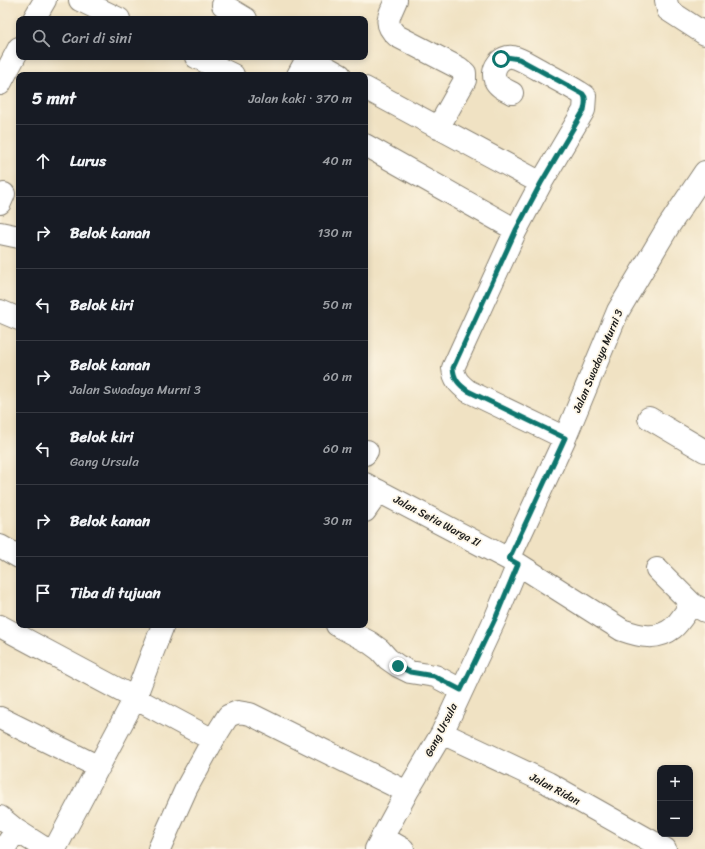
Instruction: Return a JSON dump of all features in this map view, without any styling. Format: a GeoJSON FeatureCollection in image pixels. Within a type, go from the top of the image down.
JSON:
{"type":"FeatureCollection","features":[{"type":"Feature","properties":{"kind":"street"},"geometry":{"type":"LineString","coordinates":[[36,16],[45,0]]}},
{"type":"Feature","properties":{"kind":"street"},"geometry":{"type":"LineString","coordinates":[[80,0],[113,16]]}},
{"type":"Feature","properties":{"kind":"street"},"geometry":{"type":"LineString","coordinates":[[396,0],[387,23],[392,32],[459,68],[466,76],[438,128]]}},
{"type":"Feature","properties":{"kind":"street"},"geometry":{"type":"LineString","coordinates":[[666,0],[668,10],[705,34]]}},
{"type":"Feature","properties":{"kind":"street"},"geometry":{"type":"LineString","coordinates":[[223,5],[241,16]]}},
{"type":"Feature","properties":{"kind":"street"},"geometry":{"type":"LineString","coordinates":[[0,84],[16,54]]}},
{"type":"Feature","properties":{"kind":"street"},"geometry":{"type":"LineString","coordinates":[[512,93],[500,86],[495,80],[494,74],[498,63],[501,59],[506,57],[519,59],[585,96],[584,110],[541,183],[516,230],[453,368],[454,375],[456,381],[468,391],[565,438]]}},
{"type":"Feature","properties":{"kind":"street"},"geometry":{"type":"LineString","coordinates":[[202,60],[227,72]]}},
{"type":"Feature","properties":{"kind":"street"},"geometry":{"type":"LineString","coordinates":[[300,72],[306,60]]}},
{"type":"Feature","properties":{"kind":"street"},"geometry":{"type":"LineString","coordinates":[[312,60],[334,72]]}},
{"type":"Feature","properties":{"kind":"street"},"geometry":{"type":"LineString","coordinates":[[368,90],[541,183]]}},
{"type":"Feature","properties":{"kind":"street"},"geometry":{"type":"LineString","coordinates":[[368,147],[516,230]]}},
{"type":"Feature","properties":{"kind":"street","name":"Jalan Swadaya Murni 3"},"geometry":{"type":"LineString","coordinates":[[514,561],[618,311],[668,227],[704,174]]}},
{"type":"Feature","properties":{"kind":"street"},"geometry":{"type":"LineString","coordinates":[[0,232],[16,236]]}},
{"type":"Feature","properties":{"kind":"street"},"geometry":{"type":"LineString","coordinates":[[0,311],[16,318]]}},
{"type":"Feature","properties":{"kind":"street"},"geometry":{"type":"LineString","coordinates":[[649,418],[705,451]]}},
{"type":"Feature","properties":{"kind":"street"},"geometry":{"type":"LineString","coordinates":[[368,501],[372,488]]}},
{"type":"Feature","properties":{"kind":"street","name":"Jalan Setia Warga II"},"geometry":{"type":"LineString","coordinates":[[372,488],[514,561],[622,630],[646,637],[660,634],[673,628],[699,607]]}},
{"type":"Feature","properties":{"kind":"street"},"geometry":{"type":"LineString","coordinates":[[0,546],[16,555]]}},
{"type":"Feature","properties":{"kind":"street","name":"Gang Ursula"},"geometry":{"type":"LineString","coordinates":[[379,843],[442,733],[496,617],[514,561]]}},
{"type":"Feature","properties":{"kind":"street"},"geometry":{"type":"LineString","coordinates":[[656,569],[699,607]]}},
{"type":"Feature","properties":{"kind":"street"},"geometry":{"type":"LineString","coordinates":[[0,626],[213,740]]}},
{"type":"Feature","properties":{"kind":"street"},"geometry":{"type":"LineString","coordinates":[[4,849],[8,824],[48,849],[53,849],[56,847],[135,698],[156,628]]}},
{"type":"Feature","properties":{"kind":"street"},"geometry":{"type":"LineString","coordinates":[[342,628],[380,650],[388,659],[398,666],[410,672],[434,676],[461,690]]}},
{"type":"Feature","properties":{"kind":"street"},"geometry":{"type":"LineString","coordinates":[[159,849],[186,789],[213,740],[228,716],[238,712],[250,714],[407,792]]}},
{"type":"Feature","properties":{"kind":"street"},"geometry":{"type":"LineString","coordinates":[[0,718],[99,766]]}},
{"type":"Feature","properties":{"kind":"street","name":"Jalan Ridan"},"geometry":{"type":"LineString","coordinates":[[442,733],[548,783],[665,849]]}},
{"type":"Feature","properties":{"kind":"street"},"geometry":{"type":"LineString","coordinates":[[379,843],[403,849]]}},
{"type":"Feature","properties":{"kind":"route"},"geometry":{"type":"LineString","coordinates":[[398,666],[410,672],[434,676],[461,690],[496,617],[518,564],[509,559],[565,438],[468,391],[460,386],[454,375],[453,368],[516,230],[541,183],[584,110],[585,96],[583,94],[519,59],[506,57],[501,59]]}}]}
